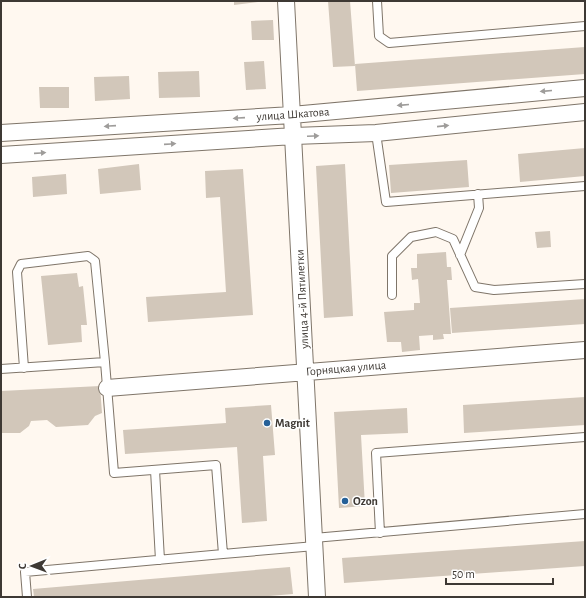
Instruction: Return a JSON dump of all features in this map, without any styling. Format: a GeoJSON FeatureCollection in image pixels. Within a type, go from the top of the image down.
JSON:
{"type":"FeatureCollection","features":[{"type":"Feature","properties":{"kind":"street","name":"улица 4-й Пятилетки"},"geometry":{"type":"LineString","coordinates":[[286,1],[317,597]]}},
{"type":"Feature","properties":{"kind":"street","name":"улица Шкатова"},"geometry":{"type":"LineString","coordinates":[[1,133],[292,115],[585,88]]}},
{"type":"Feature","properties":{"kind":"street","name":"улица Шкатова"},"geometry":{"type":"LineString","coordinates":[[1,155],[294,136],[376,133],[585,112]]}},
{"type":"Feature","properties":{"kind":"street","name":"Горняцкая улица"},"geometry":{"type":"LineString","coordinates":[[107,388],[585,350]]}},
{"type":"Feature","properties":{"kind":"lane"},"geometry":{"type":"LineString","coordinates":[[377,1],[379,36],[389,43],[585,26]]}},
{"type":"Feature","properties":{"kind":"lane"},"geometry":{"type":"LineString","coordinates":[[376,133],[386,202],[585,186]]}},
{"type":"Feature","properties":{"kind":"lane"},"geometry":{"type":"LineString","coordinates":[[460,255],[479,208],[478,194]]}},
{"type":"Feature","properties":{"kind":"lane"},"geometry":{"type":"LineString","coordinates":[[392,295],[392,256],[411,237],[436,232],[454,239],[475,287],[494,290],[585,284]]}},
{"type":"Feature","properties":{"kind":"lane"},"geometry":{"type":"LineString","coordinates":[[24,368],[17,272],[21,264],[88,256],[96,261],[114,473],[216,465],[223,554]]}},
{"type":"Feature","properties":{"kind":"lane"},"geometry":{"type":"LineString","coordinates":[[1,369],[105,362]]}},
{"type":"Feature","properties":{"kind":"lane"},"geometry":{"type":"LineString","coordinates":[[380,533],[376,453],[585,438]]}},
{"type":"Feature","properties":{"kind":"lane"},"geometry":{"type":"LineString","coordinates":[[155,470],[160,560]]}},
{"type":"Feature","properties":{"kind":"lane"},"geometry":{"type":"LineString","coordinates":[[27,597],[25,572],[223,554],[380,533],[585,514]]}},
{"type":"Feature","properties":{"kind":"building"},"geometry":{"type":"Polygon","coordinates":[[[234,1],[258,1],[258,2],[234,5],[234,1]]]}},
{"type":"Feature","properties":{"kind":"building"},"geometry":{"type":"Polygon","coordinates":[[[328,1],[350,1],[355,66],[333,67],[328,1]]]}},
{"type":"Feature","properties":{"kind":"building"},"geometry":{"type":"Polygon","coordinates":[[[273,20],[274,40],[252,40],[251,21],[273,20]]]}},
{"type":"Feature","properties":{"kind":"building"},"geometry":{"type":"Polygon","coordinates":[[[585,47],[585,74],[357,91],[355,64],[585,47]]]}},
{"type":"Feature","properties":{"kind":"building"},"geometry":{"type":"Polygon","coordinates":[[[264,61],[266,89],[246,90],[244,62],[264,61]]]}},
{"type":"Feature","properties":{"kind":"building"},"geometry":{"type":"Polygon","coordinates":[[[199,71],[200,97],[159,98],[158,72],[199,71]]]}},
{"type":"Feature","properties":{"kind":"building"},"geometry":{"type":"Polygon","coordinates":[[[129,76],[130,99],[95,101],[94,77],[129,76]]]}},
{"type":"Feature","properties":{"kind":"building"},"geometry":{"type":"Polygon","coordinates":[[[39,87],[69,87],[69,108],[40,108],[39,87]]]}},
{"type":"Feature","properties":{"kind":"building"},"geometry":{"type":"Polygon","coordinates":[[[585,148],[585,176],[520,182],[518,154],[585,148]]]}},
{"type":"Feature","properties":{"kind":"building"},"geometry":{"type":"Polygon","coordinates":[[[467,160],[469,187],[391,193],[389,165],[467,160]]]}},
{"type":"Feature","properties":{"kind":"building"},"geometry":{"type":"Polygon","coordinates":[[[139,164],[141,190],[100,194],[98,169],[139,164]]]}},
{"type":"Feature","properties":{"kind":"building"},"geometry":{"type":"Polygon","coordinates":[[[345,164],[353,316],[324,318],[316,166],[345,164]]]}},
{"type":"Feature","properties":{"kind":"building"},"geometry":{"type":"Polygon","coordinates":[[[243,169],[253,315],[148,322],[146,297],[226,292],[220,197],[206,198],[205,171],[243,169]]]}},
{"type":"Feature","properties":{"kind":"building"},"geometry":{"type":"Polygon","coordinates":[[[66,174],[67,194],[33,197],[32,177],[66,174]]]}},
{"type":"Feature","properties":{"kind":"building"},"geometry":{"type":"Polygon","coordinates":[[[550,231],[551,247],[537,248],[535,232],[550,231]]]}},
{"type":"Feature","properties":{"kind":"building"},"geometry":{"type":"Polygon","coordinates":[[[446,252],[447,267],[451,267],[452,280],[447,280],[451,334],[443,334],[444,339],[433,340],[433,335],[419,336],[420,350],[402,352],[401,342],[387,342],[384,312],[414,310],[414,303],[420,303],[418,279],[412,280],[411,268],[417,268],[417,254],[446,252]]]}},
{"type":"Feature","properties":{"kind":"building"},"geometry":{"type":"Polygon","coordinates":[[[77,273],[79,287],[83,286],[87,325],[81,325],[82,342],[48,345],[41,276],[77,273]]]}},
{"type":"Feature","properties":{"kind":"building"},"geometry":{"type":"Polygon","coordinates":[[[585,299],[585,324],[452,333],[450,308],[585,299]]]}},
{"type":"Feature","properties":{"kind":"building"},"geometry":{"type":"Polygon","coordinates":[[[100,386],[102,413],[95,416],[88,425],[56,427],[47,420],[31,421],[29,426],[20,433],[1,433],[1,391],[100,386]]]}},
{"type":"Feature","properties":{"kind":"building"},"geometry":{"type":"Polygon","coordinates":[[[585,397],[585,425],[464,433],[463,405],[585,397]]]}},
{"type":"Feature","properties":{"kind":"building"},"geometry":{"type":"Polygon","coordinates":[[[271,405],[275,455],[263,456],[267,521],[242,523],[237,447],[125,454],[123,430],[226,423],[225,408],[271,405]]]}},
{"type":"Feature","properties":{"kind":"building"},"geometry":{"type":"Polygon","coordinates":[[[407,408],[408,433],[361,435],[365,506],[339,508],[334,412],[407,408]]]}},
{"type":"Feature","properties":{"kind":"building"},"geometry":{"type":"Polygon","coordinates":[[[585,541],[585,566],[344,583],[342,558],[585,541]]]}},
{"type":"Feature","properties":{"kind":"building"},"geometry":{"type":"Polygon","coordinates":[[[290,567],[293,594],[257,597],[34,597],[33,589],[290,567]]]}},
{"type":"Feature","properties":{"kind":"place","name":"Magnit"},"geometry":{"type":"Point","coordinates":[267,423]}},
{"type":"Feature","properties":{"kind":"place","name":"Ozon"},"geometry":{"type":"Point","coordinates":[345,501]}}]}
